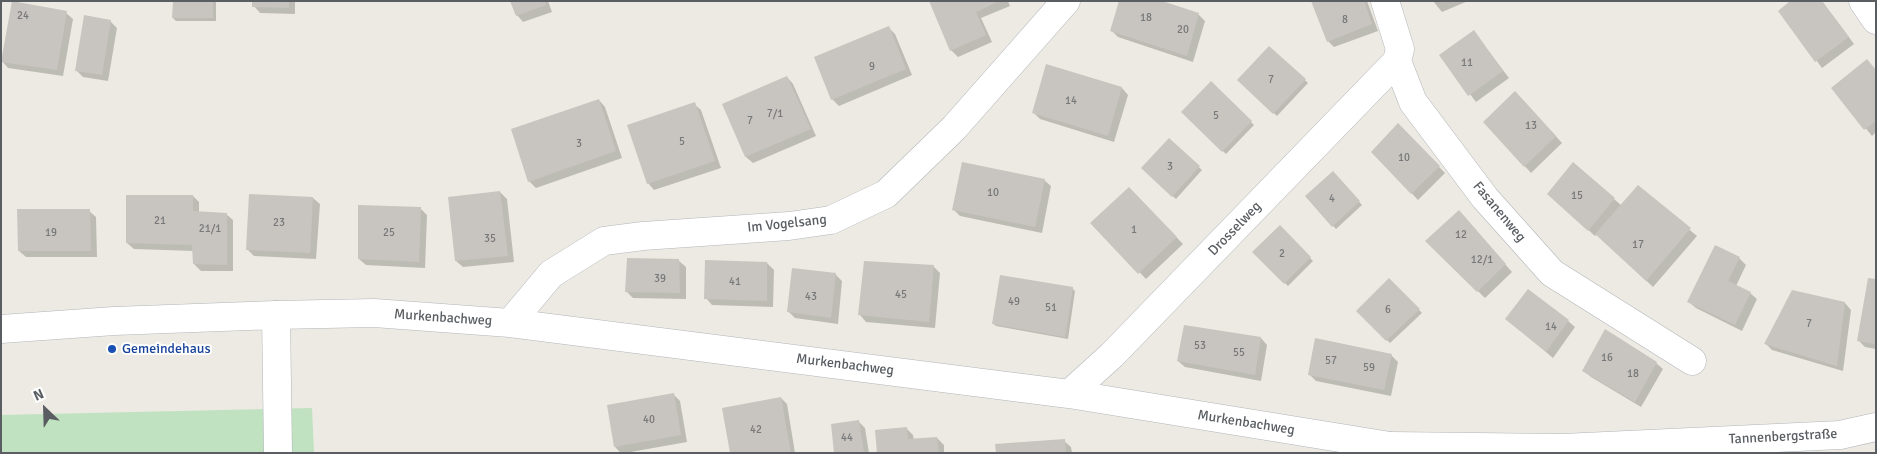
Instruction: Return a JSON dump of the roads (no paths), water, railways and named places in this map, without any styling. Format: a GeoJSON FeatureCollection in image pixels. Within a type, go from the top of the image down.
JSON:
{"type":"FeatureCollection","features":[{"type":"Feature","properties":{"kind":"street","name":"Im Vogelsang"},"geometry":{"type":"LineString","coordinates":[[510,323],[551,274],[604,241],[644,236],[789,226],[831,220],[886,194],[954,128],[1066,1]]}},
{"type":"Feature","properties":{"kind":"street","name":"Fasanenweg"},"geometry":{"type":"LineString","coordinates":[[1385,1],[1400,49],[1398,61],[1413,102],[1485,198],[1552,273],[1692,362]]}},
{"type":"Feature","properties":{"kind":"street"},"geometry":{"type":"LineString","coordinates":[[1863,1],[1876,20]]}},
{"type":"Feature","properties":{"kind":"street","name":"Drosselweg"},"geometry":{"type":"LineString","coordinates":[[1069,394],[1112,355],[1398,61]]}},
{"type":"Feature","properties":{"kind":"street","name":"Murkenbachweg"},"geometry":{"type":"LineString","coordinates":[[1,329],[114,321],[276,314],[374,313],[510,323],[1069,394],[1400,449]]}},
{"type":"Feature","properties":{"kind":"street"},"geometry":{"type":"LineString","coordinates":[[276,314],[278,453]]}},
{"type":"Feature","properties":{"kind":"street","name":"Tannenbergstraße"},"geometry":{"type":"LineString","coordinates":[[1400,449],[1563,448],[1840,435],[1876,427]]}},
{"type":"Feature","properties":{"kind":"place","name":"Gemeindehaus"},"geometry":{"type":"Point","coordinates":[112,349]}}]}
